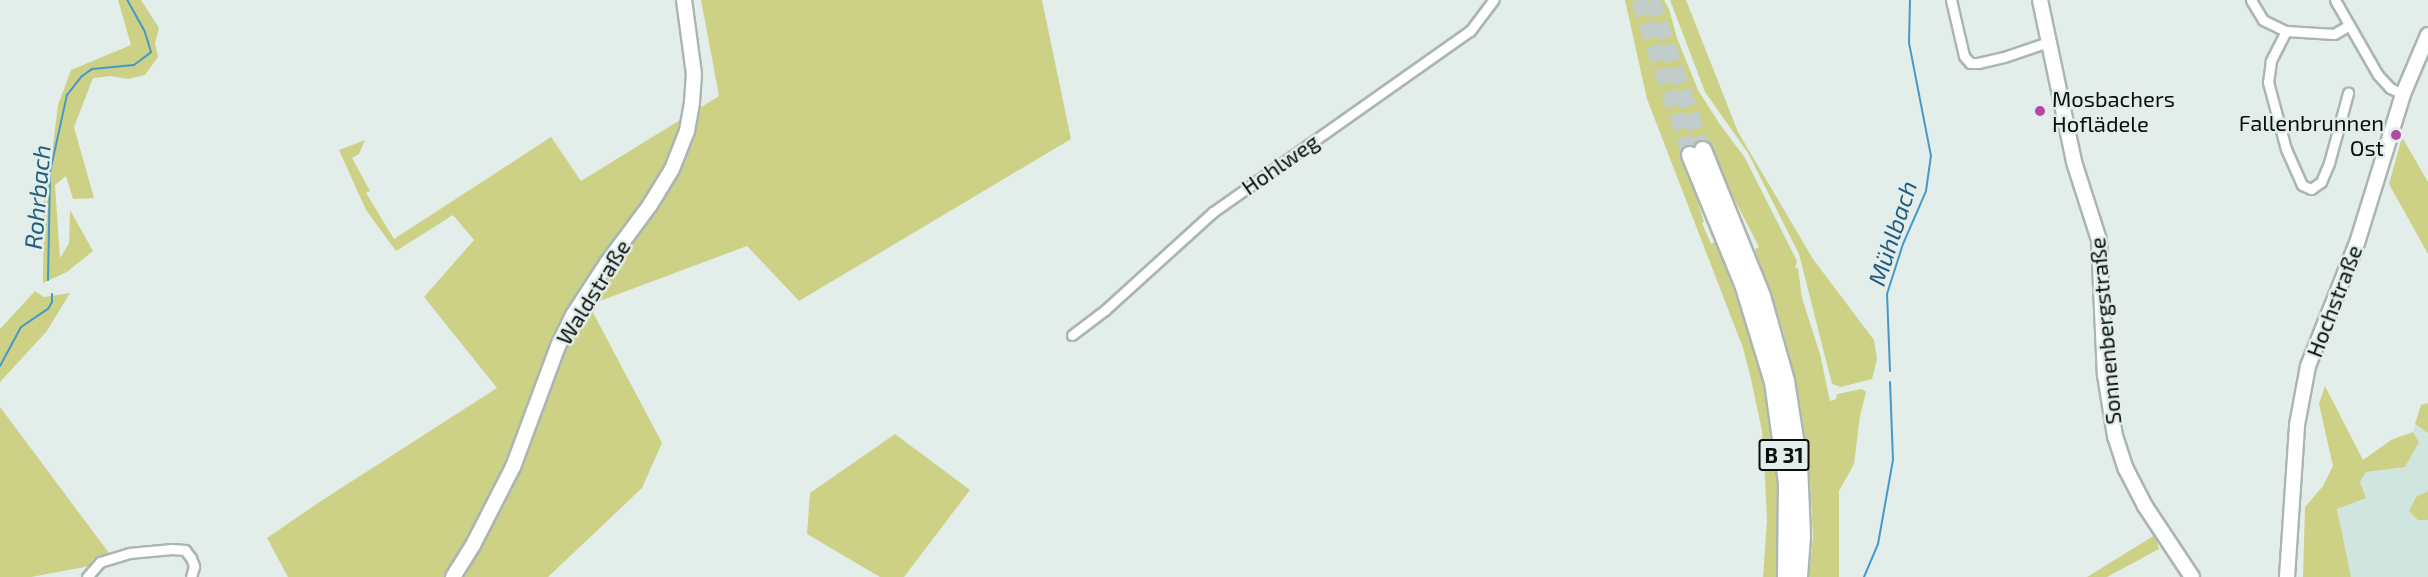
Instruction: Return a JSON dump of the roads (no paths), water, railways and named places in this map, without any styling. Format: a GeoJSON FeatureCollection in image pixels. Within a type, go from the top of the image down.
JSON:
{"type":"FeatureCollection","features":[{"type":"Feature","properties":{"kind":"highway","name":"B 31"},"geometry":{"type":"LineString","coordinates":[[1785,577],[1787,483],[1773,382],[1743,284],[1697,152],[1760,290],[1781,358],[1791,405],[1799,464],[1802,536],[1799,577]]}},
{"type":"Feature","properties":{"kind":"street","name":"Waldstraße"},"geometry":{"type":"LineString","coordinates":[[453,577],[473,545],[513,467],[558,346],[573,315],[607,263],[650,205],[672,169],[687,131],[694,74],[684,0]]}},
{"type":"Feature","properties":{"kind":"street","name":"Hohlweg"},"geometry":{"type":"LineString","coordinates":[[1072,335],[1105,310],[1213,212],[1470,31],[1493,0]]}},
{"type":"Feature","properties":{"kind":"street"},"geometry":{"type":"LineString","coordinates":[[1951,0],[1964,56],[1970,63],[1978,63],[2049,42]]}},
{"type":"Feature","properties":{"kind":"street","name":"Sonnenbergstraße"},"geometry":{"type":"LineString","coordinates":[[2040,0],[2074,162],[2099,240],[2105,375],[2115,436],[2126,469],[2145,506],[2192,577]]}},
{"type":"Feature","properties":{"kind":"street"},"geometry":{"type":"LineString","coordinates":[[2251,0],[2263,20],[2286,31],[2334,34],[2348,26]]}},
{"type":"Feature","properties":{"kind":"street"},"geometry":{"type":"LineString","coordinates":[[2335,0],[2378,75],[2390,88],[2403,93]]}},
{"type":"Feature","properties":{"kind":"street"},"geometry":{"type":"LineString","coordinates":[[2286,31],[2271,61],[2268,82],[2286,149],[2302,184],[2311,189],[2321,182],[2329,163],[2348,93]]}},
{"type":"Feature","properties":{"kind":"street","name":"Hochstraße"},"geometry":{"type":"LineString","coordinates":[[2287,577],[2297,425],[2308,366],[2356,243],[2403,93],[2428,35]]}},
{"type":"Feature","properties":{"kind":"street"},"geometry":{"type":"LineString","coordinates":[[87,577],[100,562],[129,553],[185,550],[194,566],[191,577]]}},
{"type":"Feature","properties":{"kind":"waterway","name":"Rohrbach"},"geometry":{"type":"LineString","coordinates":[[48,280],[50,172],[67,95],[82,76],[92,69],[134,65],[151,52],[145,32],[127,0]]}},
{"type":"Feature","properties":{"kind":"waterway","name":"Mühlbach"},"geometry":{"type":"LineString","coordinates":[[1890,371],[1887,294],[1903,244],[1926,191],[1931,156],[1909,43],[1910,0]]}},
{"type":"Feature","properties":{"kind":"waterway","name":"Rohrbach"},"geometry":{"type":"LineString","coordinates":[[0,366],[21,327],[48,309],[52,302],[52,294]]}},
{"type":"Feature","properties":{"kind":"waterway","name":"Mühlbach"},"geometry":{"type":"LineString","coordinates":[[1864,577],[1878,544],[1893,460],[1890,382]]}},
{"type":"Feature","properties":{"kind":"tunnel"},"geometry":{"type":"LineString","coordinates":[[1639,0],[1690,155]]}},
{"type":"Feature","properties":{"kind":"tunnel"},"geometry":{"type":"LineString","coordinates":[[1652,0],[1703,150]]}},
{"type":"Feature","properties":{"kind":"place","name":"Mosbachers Hoflädele"},"geometry":{"type":"Point","coordinates":[2040,111]}},
{"type":"Feature","properties":{"kind":"place","name":"Fallenbrunnen Ost"},"geometry":{"type":"Point","coordinates":[2396,135]}}]}
